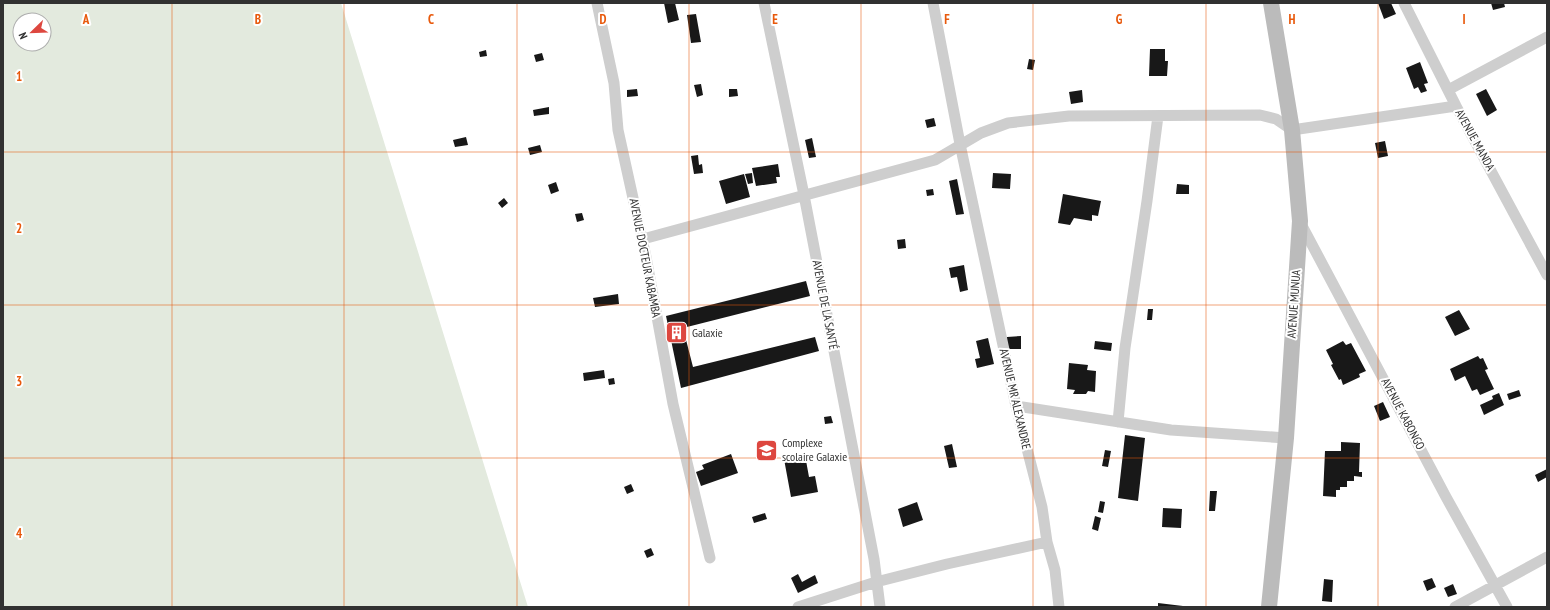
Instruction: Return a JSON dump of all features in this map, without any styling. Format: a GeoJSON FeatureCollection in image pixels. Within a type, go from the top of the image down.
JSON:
{"type":"FeatureCollection","features":[{"type":"Feature","properties":{"kind":"main road","name":"AVENUE MUNUA"},"geometry":{"type":"LineString","coordinates":[[1269,607],[1286,438],[1300,221],[1292,130],[1271,3]]}},
{"type":"Feature","properties":{"kind":"street","name":"AVENUE DOCTEUR KABAMBA"},"geometry":{"type":"LineString","coordinates":[[597,3],[614,82],[618,130],[642,239],[673,404],[710,558]]}},
{"type":"Feature","properties":{"kind":"street","name":"AVENUE DE LA SANTÉ"},"geometry":{"type":"LineString","coordinates":[[764,3],[804,195],[874,559],[880,607]]}},
{"type":"Feature","properties":{"kind":"street","name":"AVENUE MR ALEXANDRE"},"geometry":{"type":"LineString","coordinates":[[932,3],[960,144],[1016,406],[1042,507],[1047,542],[1055,570],[1059,607]]}},
{"type":"Feature","properties":{"kind":"street","name":"AVENUE MANDA"},"geometry":{"type":"LineString","coordinates":[[1404,3],[1456,106],[1547,276]]}},
{"type":"Feature","properties":{"kind":"street"},"geometry":{"type":"LineString","coordinates":[[1448,90],[1547,37]]}},
{"type":"Feature","properties":{"kind":"street"},"geometry":{"type":"LineString","coordinates":[[642,239],[935,160],[981,133],[1026,120],[1069,116],[1260,115],[1276,119],[1292,130],[1456,106]]}},
{"type":"Feature","properties":{"kind":"street"},"geometry":{"type":"LineString","coordinates":[[1118,422],[1125,348],[1148,201],[1158,116]]}},
{"type":"Feature","properties":{"kind":"street","name":"AVENUE KABONGO"},"geometry":{"type":"LineString","coordinates":[[1300,221],[1446,497],[1507,607]]}},
{"type":"Feature","properties":{"kind":"street"},"geometry":{"type":"LineString","coordinates":[[1016,406],[1171,430],[1286,438]]}},
{"type":"Feature","properties":{"kind":"street"},"geometry":{"type":"LineString","coordinates":[[798,607],[876,582],[947,564],[1047,542]]}},
{"type":"Feature","properties":{"kind":"street"},"geometry":{"type":"LineString","coordinates":[[1455,607],[1496,586],[1547,556]]}},
{"type":"Feature","properties":{"kind":"shaded area"},"geometry":{"type":"Polygon","coordinates":[[[3,3],[341,3],[528,607],[3,607],[3,3]]]}},
{"type":"Feature","properties":{"kind":"building"},"geometry":{"type":"Polygon","coordinates":[[[664,3],[675,3],[679,20],[668,23],[664,3]]]}},
{"type":"Feature","properties":{"kind":"building"},"geometry":{"type":"Polygon","coordinates":[[[1378,3],[1391,3],[1396,14],[1384,19],[1378,3]]]}},
{"type":"Feature","properties":{"kind":"building"},"geometry":{"type":"Polygon","coordinates":[[[1491,3],[1504,3],[1505,7],[1493,10],[1491,3]]]}},
{"type":"Feature","properties":{"kind":"building"},"geometry":{"type":"Polygon","coordinates":[[[696,14],[701,42],[691,43],[687,15],[696,14]]]}},
{"type":"Feature","properties":{"kind":"building"},"geometry":{"type":"Polygon","coordinates":[[[1150,49],[1165,49],[1165,61],[1168,61],[1167,76],[1149,76],[1150,49]]]}},
{"type":"Feature","properties":{"kind":"building"},"geometry":{"type":"Polygon","coordinates":[[[486,50],[487,56],[480,57],[479,52],[486,50]]]}},
{"type":"Feature","properties":{"kind":"building"},"geometry":{"type":"Polygon","coordinates":[[[542,53],[544,60],[536,62],[534,55],[542,53]]]}},
{"type":"Feature","properties":{"kind":"building"},"geometry":{"type":"Polygon","coordinates":[[[1029,59],[1035,60],[1033,70],[1027,69],[1029,59]]]}},
{"type":"Feature","properties":{"kind":"building"},"geometry":{"type":"Polygon","coordinates":[[[1420,62],[1428,83],[1424,84],[1427,91],[1421,93],[1418,87],[1414,89],[1406,68],[1420,62]]]}},
{"type":"Feature","properties":{"kind":"building"},"geometry":{"type":"Polygon","coordinates":[[[701,84],[703,95],[697,97],[694,85],[701,84]]]}},
{"type":"Feature","properties":{"kind":"building"},"geometry":{"type":"Polygon","coordinates":[[[637,89],[638,96],[627,97],[627,90],[637,89]]]}},
{"type":"Feature","properties":{"kind":"building"},"geometry":{"type":"Polygon","coordinates":[[[729,89],[737,89],[738,96],[729,97],[729,89]]]}},
{"type":"Feature","properties":{"kind":"building"},"geometry":{"type":"Polygon","coordinates":[[[1486,89],[1497,110],[1487,116],[1476,94],[1486,89]]]}},
{"type":"Feature","properties":{"kind":"building"},"geometry":{"type":"Polygon","coordinates":[[[1082,90],[1083,102],[1071,104],[1069,92],[1082,90]]]}},
{"type":"Feature","properties":{"kind":"building"},"geometry":{"type":"Polygon","coordinates":[[[549,107],[549,114],[534,116],[533,110],[549,107]]]}},
{"type":"Feature","properties":{"kind":"building"},"geometry":{"type":"Polygon","coordinates":[[[934,118],[936,126],[927,128],[925,120],[934,118]]]}},
{"type":"Feature","properties":{"kind":"building"},"geometry":{"type":"Polygon","coordinates":[[[466,137],[468,145],[455,147],[453,140],[466,137]]]}},
{"type":"Feature","properties":{"kind":"building"},"geometry":{"type":"Polygon","coordinates":[[[812,138],[816,157],[809,158],[805,140],[812,138]]]}},
{"type":"Feature","properties":{"kind":"building"},"geometry":{"type":"Polygon","coordinates":[[[1385,141],[1388,156],[1378,158],[1375,143],[1385,141]]]}},
{"type":"Feature","properties":{"kind":"building"},"geometry":{"type":"Polygon","coordinates":[[[540,145],[542,152],[530,155],[528,148],[540,145]]]}},
{"type":"Feature","properties":{"kind":"building"},"geometry":{"type":"Polygon","coordinates":[[[698,155],[699,165],[702,164],[703,173],[694,174],[691,156],[698,155]]]}},
{"type":"Feature","properties":{"kind":"building"},"geometry":{"type":"Polygon","coordinates":[[[778,164],[780,177],[776,177],[777,183],[756,186],[752,168],[778,164]]]}},
{"type":"Feature","properties":{"kind":"building"},"geometry":{"type":"Polygon","coordinates":[[[752,173],[753,183],[748,184],[745,174],[752,173]]]}},
{"type":"Feature","properties":{"kind":"building"},"geometry":{"type":"Polygon","coordinates":[[[993,173],[1011,174],[1010,189],[992,188],[993,173]]]}},
{"type":"Feature","properties":{"kind":"building"},"geometry":{"type":"Polygon","coordinates":[[[744,174],[750,197],[726,204],[719,181],[744,174]]]}},
{"type":"Feature","properties":{"kind":"building"},"geometry":{"type":"Polygon","coordinates":[[[957,179],[964,214],[956,215],[949,181],[957,179]]]}},
{"type":"Feature","properties":{"kind":"building"},"geometry":{"type":"Polygon","coordinates":[[[556,182],[559,191],[551,194],[548,185],[556,182]]]}},
{"type":"Feature","properties":{"kind":"building"},"geometry":{"type":"Polygon","coordinates":[[[1177,184],[1189,185],[1189,194],[1176,194],[1177,184]]]}},
{"type":"Feature","properties":{"kind":"building"},"geometry":{"type":"Polygon","coordinates":[[[933,189],[934,195],[927,196],[926,190],[933,189]]]}},
{"type":"Feature","properties":{"kind":"building"},"geometry":{"type":"Polygon","coordinates":[[[1063,194],[1101,201],[1098,216],[1092,215],[1092,221],[1074,218],[1070,225],[1058,223],[1063,194]]]}},
{"type":"Feature","properties":{"kind":"building"},"geometry":{"type":"Polygon","coordinates":[[[504,198],[508,203],[502,208],[498,203],[504,198]]]}},
{"type":"Feature","properties":{"kind":"building"},"geometry":{"type":"Polygon","coordinates":[[[582,213],[584,220],[577,222],[575,214],[582,213]]]}},
{"type":"Feature","properties":{"kind":"building"},"geometry":{"type":"Polygon","coordinates":[[[905,239],[906,248],[898,249],[897,240],[905,239]]]}},
{"type":"Feature","properties":{"kind":"building"},"geometry":{"type":"Polygon","coordinates":[[[964,265],[968,290],[960,292],[957,277],[951,278],[949,268],[964,265]]]}},
{"type":"Feature","properties":{"kind":"building","name":"Galaxie"},"geometry":{"type":"Polygon","coordinates":[[[806,281],[810,296],[683,328],[693,367],[815,337],[819,351],[681,388],[666,316],[806,281]]]}},
{"type":"Feature","properties":{"kind":"building"},"geometry":{"type":"Polygon","coordinates":[[[618,294],[619,304],[595,307],[593,298],[618,294]]]}},
{"type":"Feature","properties":{"kind":"building"},"geometry":{"type":"Polygon","coordinates":[[[1148,309],[1153,309],[1152,320],[1147,320],[1148,309]]]}},
{"type":"Feature","properties":{"kind":"building"},"geometry":{"type":"Polygon","coordinates":[[[1459,310],[1470,329],[1455,336],[1445,317],[1459,310]]]}},
{"type":"Feature","properties":{"kind":"building"},"geometry":{"type":"Polygon","coordinates":[[[1021,336],[1021,349],[1007,349],[1007,337],[1021,336]]]}},
{"type":"Feature","properties":{"kind":"building"},"geometry":{"type":"Polygon","coordinates":[[[988,338],[994,364],[977,368],[975,359],[980,358],[976,341],[988,338]]]}},
{"type":"Feature","properties":{"kind":"building"},"geometry":{"type":"Polygon","coordinates":[[[1095,341],[1112,343],[1111,351],[1094,349],[1095,341]]]}},
{"type":"Feature","properties":{"kind":"building"},"geometry":{"type":"Polygon","coordinates":[[[1343,341],[1346,345],[1351,343],[1366,371],[1359,374],[1360,377],[1343,385],[1341,379],[1339,380],[1331,365],[1333,364],[1326,350],[1343,341]]]}},
{"type":"Feature","properties":{"kind":"building"},"geometry":{"type":"Polygon","coordinates":[[[1478,356],[1480,359],[1483,358],[1488,369],[1485,370],[1494,389],[1480,395],[1477,389],[1472,391],[1465,376],[1455,381],[1450,369],[1478,356]]]}},
{"type":"Feature","properties":{"kind":"building"},"geometry":{"type":"Polygon","coordinates":[[[1069,363],[1088,365],[1087,370],[1096,371],[1095,392],[1088,391],[1086,394],[1073,394],[1075,390],[1067,389],[1069,363]]]}},
{"type":"Feature","properties":{"kind":"building"},"geometry":{"type":"Polygon","coordinates":[[[604,370],[605,378],[584,381],[583,373],[604,370]]]}},
{"type":"Feature","properties":{"kind":"building"},"geometry":{"type":"Polygon","coordinates":[[[614,378],[615,384],[609,385],[608,379],[614,378]]]}},
{"type":"Feature","properties":{"kind":"building"},"geometry":{"type":"Polygon","coordinates":[[[1519,390],[1521,396],[1509,400],[1507,394],[1519,390]]]}},
{"type":"Feature","properties":{"kind":"building"},"geometry":{"type":"Polygon","coordinates":[[[1499,393],[1504,405],[1484,415],[1480,405],[1493,399],[1492,396],[1499,393]]]}},
{"type":"Feature","properties":{"kind":"building"},"geometry":{"type":"Polygon","coordinates":[[[1383,402],[1390,417],[1380,421],[1374,406],[1383,402]]]}},
{"type":"Feature","properties":{"kind":"building"},"geometry":{"type":"Polygon","coordinates":[[[831,416],[833,423],[825,424],[824,417],[831,416]]]}},
{"type":"Feature","properties":{"kind":"building"},"geometry":{"type":"Polygon","coordinates":[[[1125,435],[1145,438],[1138,501],[1118,498],[1125,435]]]}},
{"type":"Feature","properties":{"kind":"building"},"geometry":{"type":"Polygon","coordinates":[[[1341,442],[1360,443],[1359,472],[1362,472],[1362,477],[1354,476],[1354,481],[1347,481],[1347,487],[1340,487],[1340,490],[1336,490],[1336,497],[1323,496],[1325,451],[1341,451],[1341,442]]]}},
{"type":"Feature","properties":{"kind":"building"},"geometry":{"type":"Polygon","coordinates":[[[952,444],[957,467],[949,468],[944,446],[952,444]]]}},
{"type":"Feature","properties":{"kind":"building"},"geometry":{"type":"Polygon","coordinates":[[[1105,450],[1111,451],[1108,467],[1102,466],[1105,450]]]}},
{"type":"Feature","properties":{"kind":"building"},"geometry":{"type":"Polygon","coordinates":[[[731,454],[738,473],[701,486],[696,472],[704,469],[702,465],[731,454]]]}},
{"type":"Feature","properties":{"kind":"building"},"geometry":{"type":"Polygon","coordinates":[[[805,455],[809,477],[815,476],[818,492],[791,497],[784,459],[805,455]]]}},
{"type":"Feature","properties":{"kind":"building"},"geometry":{"type":"Polygon","coordinates":[[[1547,469],[1547,477],[1538,482],[1535,475],[1547,469]]]}},
{"type":"Feature","properties":{"kind":"building"},"geometry":{"type":"Polygon","coordinates":[[[631,484],[634,491],[627,494],[624,487],[631,484]]]}},
{"type":"Feature","properties":{"kind":"building"},"geometry":{"type":"Polygon","coordinates":[[[1210,491],[1217,491],[1215,511],[1209,511],[1210,491]]]}},
{"type":"Feature","properties":{"kind":"building"},"geometry":{"type":"Polygon","coordinates":[[[1100,501],[1105,502],[1103,513],[1098,512],[1100,501]]]}},
{"type":"Feature","properties":{"kind":"building"},"geometry":{"type":"Polygon","coordinates":[[[917,502],[923,520],[903,527],[898,509],[917,502]]]}},
{"type":"Feature","properties":{"kind":"building"},"geometry":{"type":"Polygon","coordinates":[[[1163,508],[1182,509],[1181,528],[1162,527],[1163,508]]]}},
{"type":"Feature","properties":{"kind":"building"},"geometry":{"type":"Polygon","coordinates":[[[765,513],[767,519],[754,523],[752,517],[765,513]]]}},
{"type":"Feature","properties":{"kind":"building"},"geometry":{"type":"Polygon","coordinates":[[[1095,516],[1101,518],[1098,531],[1092,529],[1095,516]]]}},
{"type":"Feature","properties":{"kind":"building"},"geometry":{"type":"Polygon","coordinates":[[[651,548],[654,555],[647,558],[644,551],[651,548]]]}},
{"type":"Feature","properties":{"kind":"building"},"geometry":{"type":"Polygon","coordinates":[[[798,574],[802,582],[815,575],[818,583],[798,593],[791,578],[798,574]]]}},
{"type":"Feature","properties":{"kind":"building"},"geometry":{"type":"Polygon","coordinates":[[[1432,578],[1436,587],[1427,591],[1423,581],[1432,578]]]}},
{"type":"Feature","properties":{"kind":"building"},"geometry":{"type":"Polygon","coordinates":[[[1324,579],[1333,580],[1332,602],[1322,601],[1324,579]]]}},
{"type":"Feature","properties":{"kind":"building"},"geometry":{"type":"Polygon","coordinates":[[[1453,584],[1457,594],[1448,597],[1444,588],[1453,584]]]}},
{"type":"Feature","properties":{"kind":"building"},"geometry":{"type":"Polygon","coordinates":[[[1158,603],[1183,606],[1183,607],[1158,607],[1158,603]]]}},
{"type":"Feature","properties":{"kind":"place","name":"Galaxie"},"geometry":{"type":"Point","coordinates":[677,333]}},
{"type":"Feature","properties":{"kind":"place","name":"Complexe scolaire Galaxie"},"geometry":{"type":"Point","coordinates":[766,450]}}]}
